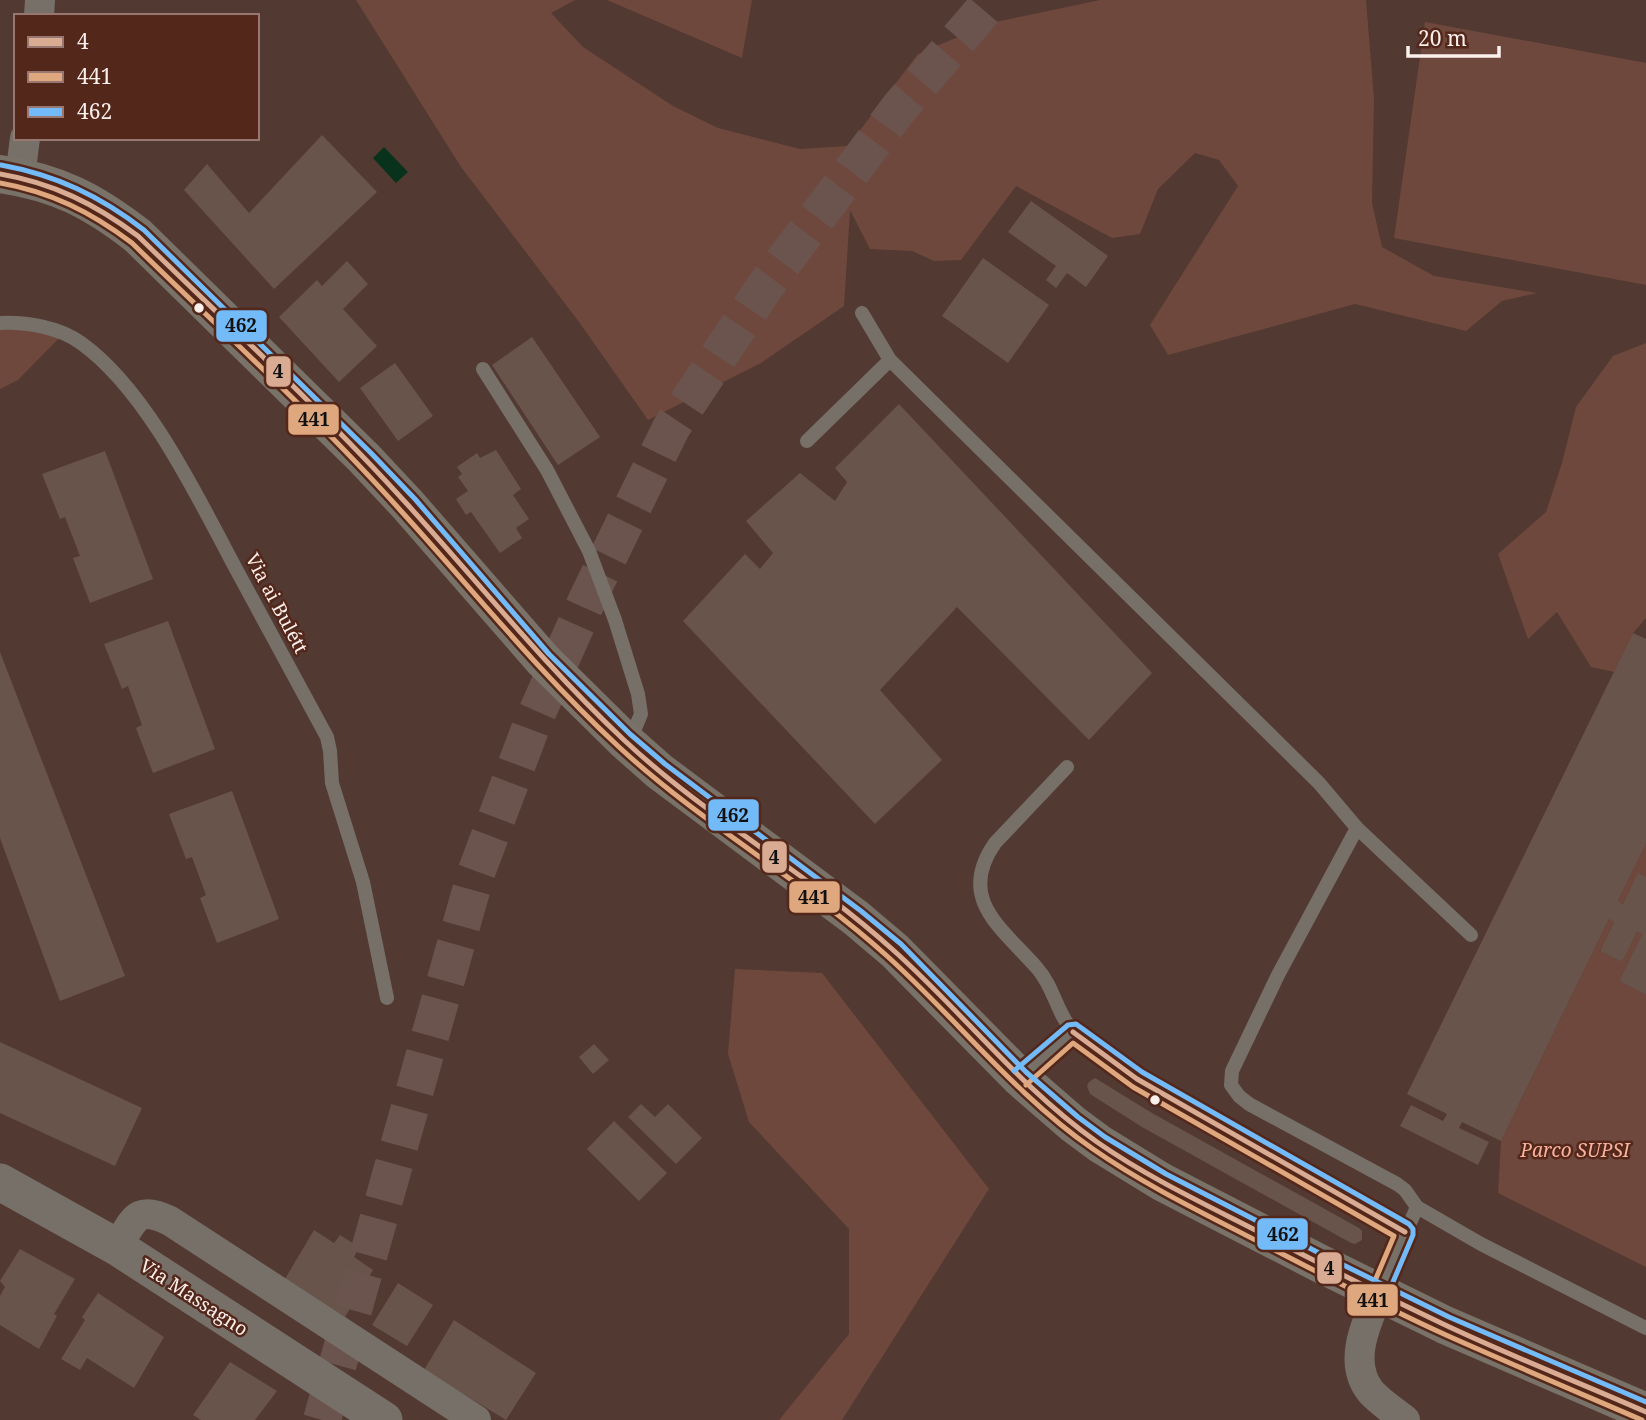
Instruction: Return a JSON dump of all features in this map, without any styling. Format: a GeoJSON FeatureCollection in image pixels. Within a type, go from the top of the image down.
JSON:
{"type":"FeatureCollection","features":[{"type":"Feature","properties":{"kind":"main road"},"geometry":{"type":"LineString","coordinates":[[10,175],[77,194],[107,212],[138,236],[364,458],[543,660],[624,740],[659,771],[856,918],[895,951],[1020,1078],[1073,1124],[1162,1182],[1379,1293],[1646,1412]]}},
{"type":"Feature","properties":{"kind":"street"},"geometry":{"type":"LineString","coordinates":[[10,175],[24,140]]}},
{"type":"Feature","properties":{"kind":"street","name":"Via Massagno"},"geometry":{"type":"LineString","coordinates":[[0,1182],[117,1247],[384,1420]]}},
{"type":"Feature","properties":{"kind":"street"},"geometry":{"type":"LineString","coordinates":[[117,1247],[140,1215],[148,1212],[156,1214],[476,1420]]}},
{"type":"Feature","properties":{"kind":"street"},"geometry":{"type":"LineString","coordinates":[[1379,1293],[1362,1338],[1362,1376],[1372,1393],[1405,1420]]}},
{"type":"Feature","properties":{"kind":"lane"},"geometry":{"type":"LineString","coordinates":[[862,313],[890,360],[1319,783],[1357,828],[1471,935]]}},
{"type":"Feature","properties":{"kind":"lane","name":"Via ai Bulétt"},"geometry":{"type":"LineString","coordinates":[[0,323],[42,327],[64,333],[97,356],[138,403],[189,480],[327,737],[332,783],[363,882],[387,999]]}},
{"type":"Feature","properties":{"kind":"lane"},"geometry":{"type":"LineString","coordinates":[[807,441],[890,360]]}},
{"type":"Feature","properties":{"kind":"lane"},"geometry":{"type":"LineString","coordinates":[[483,369],[547,470],[589,551],[615,620],[638,694],[641,714],[636,726],[624,740]]}},
{"type":"Feature","properties":{"kind":"lane"},"geometry":{"type":"LineString","coordinates":[[1067,767],[995,843],[985,858],[979,882],[989,913],[1041,972],[1073,1032],[1137,1079],[1405,1232]]}},
{"type":"Feature","properties":{"kind":"lane"},"geometry":{"type":"LineString","coordinates":[[1357,828],[1267,998],[1232,1071],[1231,1085],[1249,1104],[1397,1184],[1417,1207],[1538,1274],[1646,1328]]}},
{"type":"Feature","properties":{"kind":"lane"},"geometry":{"type":"LineString","coordinates":[[1020,1078],[1073,1032]]}},
{"type":"Feature","properties":{"kind":"lane"},"geometry":{"type":"LineString","coordinates":[[1379,1293],[1417,1207]]}},
{"type":"Feature","properties":{"kind":"green space"},"geometry":{"type":"Polygon","coordinates":[[[356,0],[575,0],[551,13],[583,47],[673,106],[718,128],[800,149],[848,146],[918,54],[991,23],[1100,0],[1366,0],[1374,99],[1372,203],[1382,247],[1434,276],[1537,293],[1502,301],[1466,331],[1355,304],[1168,355],[1150,325],[1238,186],[1219,160],[1195,153],[1158,189],[1140,234],[1112,238],[1016,186],[961,260],[934,261],[912,251],[870,249],[850,210],[844,306],[761,363],[648,420],[579,322],[461,167],[356,0]]]}},
{"type":"Feature","properties":{"kind":"green space"},"geometry":{"type":"Polygon","coordinates":[[[607,0],[752,0],[742,58],[607,0]]]}},
{"type":"Feature","properties":{"kind":"green space"},"geometry":{"type":"Polygon","coordinates":[[[1425,22],[1646,63],[1646,285],[1394,238],[1425,22]]]}},
{"type":"Feature","properties":{"kind":"green space"},"geometry":{"type":"Polygon","coordinates":[[[0,323],[64,333],[18,380],[0,389],[0,323]]]}},
{"type":"Feature","properties":{"kind":"green space"},"geometry":{"type":"Polygon","coordinates":[[[1646,343],[1646,618],[1633,633],[1614,672],[1591,667],[1557,612],[1528,639],[1498,554],[1546,512],[1576,407],[1613,356],[1646,343]]]}},
{"type":"Feature","properties":{"kind":"green space"},"geometry":{"type":"Polygon","coordinates":[[[1646,844],[1646,877],[1638,874],[1623,904],[1618,901],[1646,844]]]}},
{"type":"Feature","properties":{"kind":"green space","name":"Parco SUPSI"},"geometry":{"type":"Polygon","coordinates":[[[1609,919],[1614,922],[1600,951],[1622,962],[1637,932],[1642,934],[1619,981],[1646,995],[1646,1267],[1498,1193],[1501,1141],[1609,919]]]}},
{"type":"Feature","properties":{"kind":"green space"},"geometry":{"type":"Polygon","coordinates":[[[735,969],[822,973],[989,1189],[842,1420],[779,1420],[849,1334],[849,1229],[749,1122],[728,1054],[735,969]]]}},
{"type":"Feature","properties":{"kind":"shaded area"},"geometry":{"type":"Polygon","coordinates":[[[384,147],[408,172],[396,183],[373,158],[384,147]]]}},
{"type":"Feature","properties":{"kind":"building"},"geometry":{"type":"Polygon","coordinates":[[[322,135],[377,192],[274,289],[184,190],[207,164],[249,213],[322,135]]]}},
{"type":"Feature","properties":{"kind":"building"},"geometry":{"type":"Polygon","coordinates":[[[1031,201],[1108,256],[1086,287],[1067,273],[1056,288],[1046,280],[1056,266],[1008,232],[1031,201]]]}},
{"type":"Feature","properties":{"kind":"building"},"geometry":{"type":"Polygon","coordinates":[[[983,258],[1049,305],[1008,363],[942,316],[983,258]]]}},
{"type":"Feature","properties":{"kind":"building"},"geometry":{"type":"Polygon","coordinates":[[[347,261],[368,284],[343,309],[377,346],[339,382],[279,317],[317,280],[322,286],[347,261]]]}},
{"type":"Feature","properties":{"kind":"building"},"geometry":{"type":"Polygon","coordinates":[[[532,337],[600,437],[558,465],[492,365],[532,337]]]}},
{"type":"Feature","properties":{"kind":"building"},"geometry":{"type":"Polygon","coordinates":[[[395,363],[433,416],[398,441],[360,388],[395,363]]]}},
{"type":"Feature","properties":{"kind":"building"},"geometry":{"type":"Polygon","coordinates":[[[899,404],[1152,673],[1089,740],[957,607],[880,690],[942,760],[875,824],[683,621],[745,554],[760,569],[773,553],[746,521],[800,473],[835,501],[847,482],[835,468],[899,404]]]}},
{"type":"Feature","properties":{"kind":"building"},"geometry":{"type":"Polygon","coordinates":[[[496,450],[521,489],[513,495],[529,519],[516,528],[522,538],[500,553],[471,512],[466,515],[456,499],[468,491],[458,477],[462,474],[457,467],[477,453],[480,458],[496,450]]]}},
{"type":"Feature","properties":{"kind":"building"},"geometry":{"type":"Polygon","coordinates":[[[105,451],[153,579],[90,603],[73,558],[80,556],[65,517],[60,519],[42,474],[105,451]]]}},
{"type":"Feature","properties":{"kind":"building"},"geometry":{"type":"Polygon","coordinates":[[[168,621],[215,749],[153,773],[136,728],[142,725],[128,686],[122,689],[104,644],[168,621]]]}},
{"type":"Feature","properties":{"kind":"building"},"geometry":{"type":"Polygon","coordinates":[[[1633,633],[1646,639],[1646,844],[1618,901],[1623,904],[1638,873],[1646,877],[1646,995],[1619,981],[1642,934],[1637,932],[1622,962],[1600,951],[1614,922],[1609,919],[1501,1141],[1462,1122],[1459,1128],[1489,1142],[1478,1165],[1400,1126],[1411,1105],[1443,1121],[1447,1114],[1407,1094],[1633,633]]]}},
{"type":"Feature","properties":{"kind":"building"},"geometry":{"type":"Polygon","coordinates":[[[0,652],[125,976],[60,1001],[0,838],[0,652]]]}},
{"type":"Feature","properties":{"kind":"building"},"geometry":{"type":"Polygon","coordinates":[[[232,791],[279,919],[217,943],[200,898],[206,895],[192,857],[186,859],[169,814],[232,791]]]}},
{"type":"Feature","properties":{"kind":"building"},"geometry":{"type":"Polygon","coordinates":[[[0,1042],[142,1108],[115,1166],[0,1113],[0,1042]]]}},
{"type":"Feature","properties":{"kind":"building"},"geometry":{"type":"Polygon","coordinates":[[[594,1044],[609,1060],[593,1074],[579,1057],[594,1044]]]}},
{"type":"Feature","properties":{"kind":"building"},"geometry":{"type":"Polygon","coordinates":[[[1095,1078],[1152,1113],[1359,1228],[1362,1231],[1362,1240],[1351,1243],[1142,1127],[1090,1094],[1087,1086],[1095,1078]]]}},
{"type":"Feature","properties":{"kind":"building"},"geometry":{"type":"Polygon","coordinates":[[[641,1104],[655,1117],[668,1104],[702,1138],[676,1164],[628,1117],[641,1104]]]}},
{"type":"Feature","properties":{"kind":"building"},"geometry":{"type":"Polygon","coordinates":[[[614,1121],[667,1173],[639,1201],[587,1149],[614,1121]]]}},
{"type":"Feature","properties":{"kind":"building"},"geometry":{"type":"Polygon","coordinates":[[[314,1230],[334,1243],[340,1235],[359,1247],[354,1257],[373,1270],[345,1317],[285,1279],[314,1230]]]}},
{"type":"Feature","properties":{"kind":"building"},"geometry":{"type":"Polygon","coordinates":[[[20,1249],[75,1279],[54,1314],[57,1316],[39,1349],[0,1325],[0,1296],[5,1287],[0,1281],[20,1249]]]}},
{"type":"Feature","properties":{"kind":"building"},"geometry":{"type":"Polygon","coordinates":[[[398,1283],[433,1305],[407,1346],[372,1325],[398,1283]]]}},
{"type":"Feature","properties":{"kind":"building"},"geometry":{"type":"Polygon","coordinates":[[[98,1293],[164,1337],[134,1388],[87,1358],[80,1370],[61,1359],[85,1320],[82,1317],[98,1293]]]}},
{"type":"Feature","properties":{"kind":"building"},"geometry":{"type":"Polygon","coordinates":[[[454,1320],[536,1373],[506,1420],[424,1370],[454,1320]]]}},
{"type":"Feature","properties":{"kind":"building"},"geometry":{"type":"Polygon","coordinates":[[[230,1362],[277,1391],[255,1420],[201,1420],[193,1415],[230,1362]]]}},
{"type":"Feature","properties":{"kind":"tunnel"},"geometry":{"type":"LineString","coordinates":[[322,1420],[476,873],[532,724],[588,598],[671,428],[766,285],[900,107],[992,0]]}},
{"type":"Feature","properties":{"kind":"transit line","name":"462"},"geometry":{"type":"LineString","coordinates":[[1,165],[77,188],[144,230],[370,452],[415,499],[549,654],[630,734],[665,764],[901,944],[1026,1072],[1078,1117],[1105,1137],[1166,1174],[1323,1255],[1449,1317],[1646,1402]]}},
{"type":"Feature","properties":{"kind":"transit line","name":"4"},"geometry":{"type":"LineString","coordinates":[[0,174],[38,183],[73,196],[138,236],[342,435],[540,654],[624,740],[689,794],[860,921],[918,973],[1016,1073],[1097,1142],[1180,1192],[1375,1291],[1492,1346],[1646,1412]]}},
{"type":"Feature","properties":{"kind":"transit line","name":"441"},"geometry":{"type":"LineString","coordinates":[[0,183],[36,192],[70,205],[132,243],[336,442],[534,661],[619,747],[684,801],[855,928],[913,980],[1012,1081],[1065,1128],[1093,1149],[1155,1187],[1354,1291],[1446,1335],[1642,1420]]}},
{"type":"Feature","properties":{"kind":"transit line","name":"462"},"geometry":{"type":"LineString","coordinates":[[1014,1071],[1068,1025],[1076,1024],[1142,1072],[1409,1224],[1413,1235],[1387,1296]]}},
{"type":"Feature","properties":{"kind":"transit line","name":"4"},"geometry":{"type":"LineString","coordinates":[[1073,1032],[1137,1079],[1405,1232]]}},
{"type":"Feature","properties":{"kind":"transit line","name":"441"},"geometry":{"type":"LineString","coordinates":[[1026,1085],[1073,1043],[1133,1087],[1394,1236],[1371,1290]]}}]}
